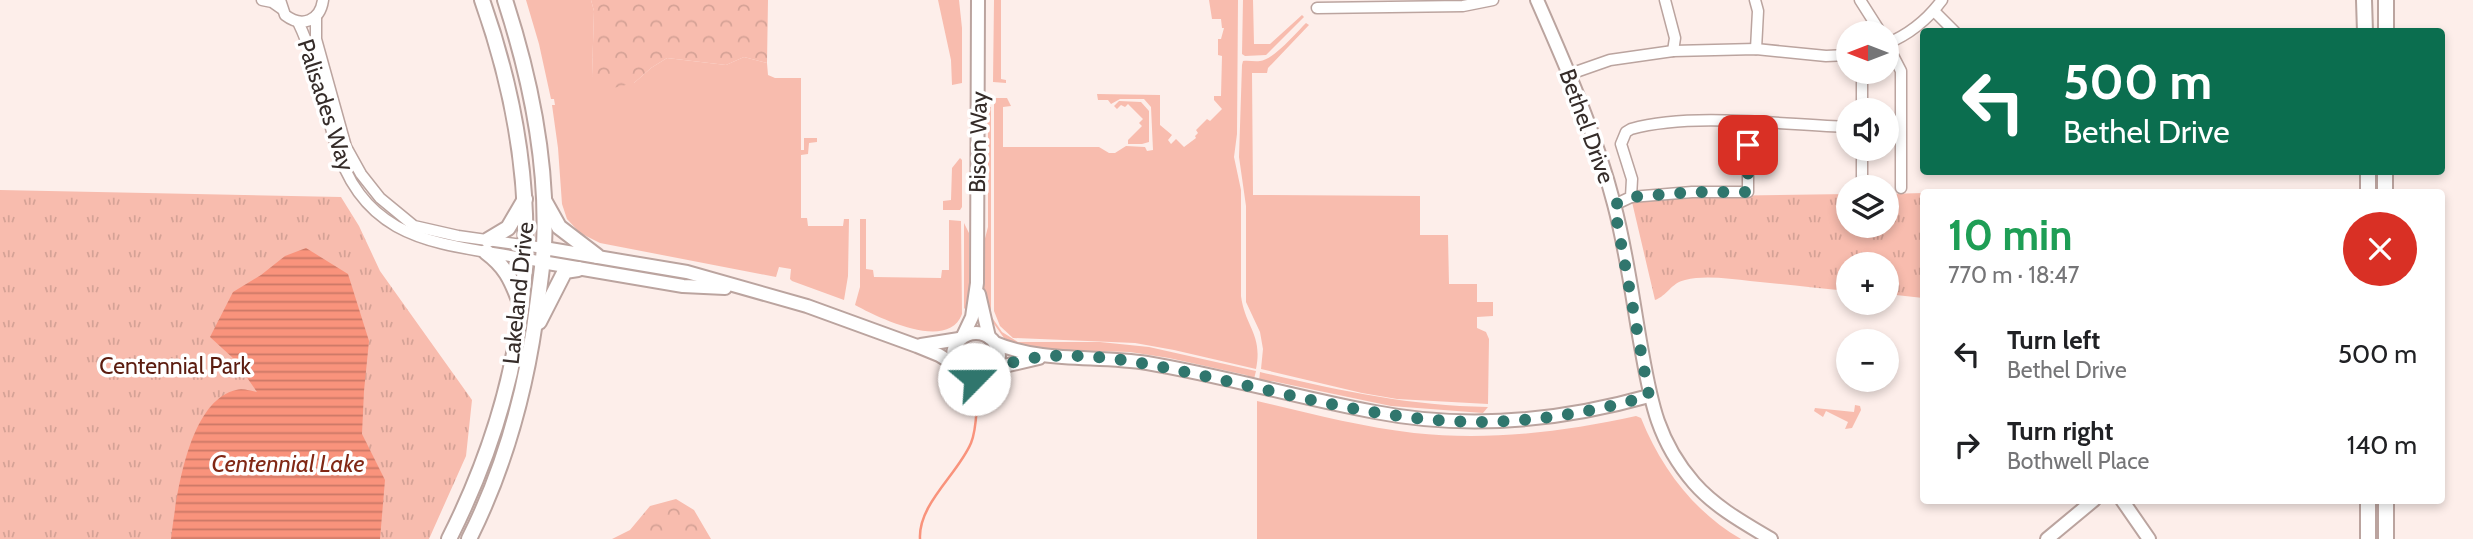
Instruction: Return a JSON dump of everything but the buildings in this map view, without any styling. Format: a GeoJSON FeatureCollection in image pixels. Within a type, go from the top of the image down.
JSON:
{"type":"FeatureCollection","features":[{"type":"Feature","properties":{"kind":"main road","name":"Lakeland Drive"},"geometry":{"type":"LineString","coordinates":[[449,539],[473,491],[508,384],[521,305],[526,252],[526,198],[517,129],[498,47],[482,0]]}},
{"type":"Feature","properties":{"kind":"main road","name":"Lakeland Drive"},"geometry":{"type":"LineString","coordinates":[[470,539],[492,488],[517,416],[534,332],[543,255],[537,132],[525,68],[505,0]]}},
{"type":"Feature","properties":{"kind":"main road"},"geometry":{"type":"LineString","coordinates":[[2364,0],[2365,28]]}},
{"type":"Feature","properties":{"kind":"main road"},"geometry":{"type":"LineString","coordinates":[[2386,0],[2386,28]]}},
{"type":"Feature","properties":{"kind":"main road"},"geometry":{"type":"LineString","coordinates":[[542,197],[559,227],[597,256]]}},
{"type":"Feature","properties":{"kind":"main road"},"geometry":{"type":"LineString","coordinates":[[521,305],[509,274],[487,246],[508,228],[526,198]]}},
{"type":"Feature","properties":{"kind":"main road"},"geometry":{"type":"LineString","coordinates":[[534,332],[565,271],[578,268]]}},
{"type":"Feature","properties":{"kind":"main road"},"geometry":{"type":"LineString","coordinates":[[2368,504],[2368,539]]}},
{"type":"Feature","properties":{"kind":"main road"},"geometry":{"type":"LineString","coordinates":[[2386,504],[2386,539]]}},
{"type":"Feature","properties":{"kind":"street","name":"Palisades Way"},"geometry":{"type":"LineString","coordinates":[[262,0],[281,5],[285,15],[298,22],[305,22],[316,16]]}},
{"type":"Feature","properties":{"kind":"street","name":"Palisades Way"},"geometry":{"type":"LineString","coordinates":[[323,0],[316,16],[316,39],[346,146],[370,187],[414,226],[487,246]]}},
{"type":"Feature","properties":{"kind":"street","name":"Bison Way"},"geometry":{"type":"LineString","coordinates":[[961,338],[972,317],[977,284],[978,0]]}},
{"type":"Feature","properties":{"kind":"street"},"geometry":{"type":"LineString","coordinates":[[1317,8],[1386,4],[1463,6],[1493,0]]}},
{"type":"Feature","properties":{"kind":"street","name":"Bethel Drive"},"geometry":{"type":"LineString","coordinates":[[1537,0],[1570,75],[1608,179],[1649,396],[1667,443],[1694,483],[1730,514],[1771,539]]}},
{"type":"Feature","properties":{"kind":"street"},"geometry":{"type":"LineString","coordinates":[[1665,0],[1675,38],[1673,51]]}},
{"type":"Feature","properties":{"kind":"street"},"geometry":{"type":"LineString","coordinates":[[1755,0],[1758,11],[1756,49]]}},
{"type":"Feature","properties":{"kind":"street"},"geometry":{"type":"LineString","coordinates":[[1860,0],[1873,21]]}},
{"type":"Feature","properties":{"kind":"street"},"geometry":{"type":"LineString","coordinates":[[1899,37],[1934,11],[1942,0]]}},
{"type":"Feature","properties":{"kind":"street"},"geometry":{"type":"LineString","coordinates":[[1934,11],[1951,28]]}},
{"type":"Feature","properties":{"kind":"street","name":"Palisades Way"},"geometry":{"type":"LineString","coordinates":[[298,22],[309,44],[340,160],[358,193],[394,224],[435,243],[487,246],[543,255]]}},
{"type":"Feature","properties":{"kind":"street"},"geometry":{"type":"LineString","coordinates":[[1570,75],[1610,60],[1673,51],[1756,49],[1836,56]]}},
{"type":"Feature","properties":{"kind":"street"},"geometry":{"type":"LineString","coordinates":[[1899,67],[1901,188]]}},
{"type":"Feature","properties":{"kind":"street"},"geometry":{"type":"LineString","coordinates":[[1614,205],[1630,197],[1692,192],[1748,192],[1748,122]]}},
{"type":"Feature","properties":{"kind":"street"},"geometry":{"type":"LineString","coordinates":[[1630,197],[1632,180],[1621,144],[1626,132],[1642,126],[1748,122],[1836,126]]}},
{"type":"Feature","properties":{"kind":"street"},"geometry":{"type":"LineString","coordinates":[[543,255],[597,256],[687,272],[807,306],[939,355],[955,365],[962,374],[974,379],[986,377],[995,369],[1047,356]]}},
{"type":"Feature","properties":{"kind":"street"},"geometry":{"type":"LineString","coordinates":[[543,255],[578,268],[683,286],[750,290]]}},
{"type":"Feature","properties":{"kind":"street","name":"Bison Way"},"geometry":{"type":"LineString","coordinates":[[977,284],[992,340]]}},
{"type":"Feature","properties":{"kind":"street"},"geometry":{"type":"LineString","coordinates":[[917,346],[961,338],[974,332],[1015,351],[1147,363],[1377,413],[1427,419],[1477,422],[1524,420],[1571,415],[1649,396]]}},
{"type":"Feature","properties":{"kind":"street"},"geometry":{"type":"LineString","coordinates":[[955,365],[953,351],[961,338]]}},
{"type":"Feature","properties":{"kind":"street"},"geometry":{"type":"LineString","coordinates":[[992,340],[999,353],[995,369]]}},
{"type":"Feature","properties":{"kind":"street"},"geometry":{"type":"LineString","coordinates":[[2047,539],[2089,504]]}},
{"type":"Feature","properties":{"kind":"street"},"geometry":{"type":"LineString","coordinates":[[2125,504],[2149,539]]}},
{"type":"Feature","properties":{"kind":"green space"},"geometry":{"type":"Polygon","coordinates":[[[526,0],[591,0],[594,11],[592,76],[634,83],[667,58],[726,65],[744,57],[767,63],[768,75],[775,78],[801,78],[801,150],[804,150],[804,138],[817,138],[817,142],[809,143],[808,154],[801,155],[801,218],[807,218],[808,226],[843,226],[844,219],[849,219],[848,276],[844,300],[792,281],[791,269],[779,267],[776,277],[600,243],[580,233],[567,219],[562,204],[552,105],[555,105],[554,99],[551,99],[526,0]]]}},
{"type":"Feature","properties":{"kind":"green space"},"geometry":{"type":"Polygon","coordinates":[[[591,0],[768,0],[767,63],[744,57],[726,65],[667,58],[634,83],[609,89],[592,76],[594,11],[591,0]]]}},
{"type":"Feature","properties":{"kind":"green space"},"geometry":{"type":"Polygon","coordinates":[[[938,0],[959,0],[962,83],[952,85],[951,60],[938,0]]]}},
{"type":"Feature","properties":{"kind":"green space"},"geometry":{"type":"Polygon","coordinates":[[[994,0],[1001,0],[1001,79],[1006,80],[1006,83],[993,82],[994,0]]]}},
{"type":"Feature","properties":{"kind":"green space"},"geometry":{"type":"Polygon","coordinates":[[[1209,0],[1238,0],[1237,134],[1234,157],[1241,190],[1241,296],[1257,347],[1256,369],[1135,343],[1013,338],[1000,326],[994,311],[994,98],[1007,98],[1011,106],[1003,107],[1003,147],[1099,147],[1109,153],[1115,153],[1126,146],[1153,150],[1151,107],[1144,99],[1120,99],[1111,104],[1108,100],[1098,100],[1097,94],[1160,95],[1160,125],[1172,135],[1168,140],[1171,144],[1176,139],[1184,147],[1196,138],[1196,130],[1207,119],[1210,121],[1222,109],[1214,96],[1221,96],[1222,56],[1218,55],[1218,39],[1221,39],[1224,28],[1221,19],[1212,19],[1209,0]]]}},
{"type":"Feature","properties":{"kind":"green space"},"geometry":{"type":"Polygon","coordinates":[[[1243,0],[1253,0],[1254,44],[1270,44],[1302,15],[1304,17],[1266,55],[1245,56],[1242,54],[1243,0]]]}},
{"type":"Feature","properties":{"kind":"green space"},"geometry":{"type":"Polygon","coordinates":[[[1306,23],[1309,25],[1268,68],[1267,73],[1252,73],[1253,195],[1420,196],[1420,235],[1448,235],[1449,284],[1477,284],[1477,302],[1493,302],[1493,316],[1477,317],[1477,328],[1486,332],[1489,339],[1488,404],[1397,399],[1261,369],[1263,349],[1260,332],[1246,302],[1246,206],[1239,157],[1242,65],[1243,61],[1260,61],[1271,56],[1306,23]]]}},
{"type":"Feature","properties":{"kind":"green space"},"geometry":{"type":"Polygon","coordinates":[[[1119,101],[1141,102],[1149,111],[1149,142],[1128,144],[1128,140],[1142,126],[1139,123],[1143,119],[1128,104],[1117,109],[1114,106],[1119,101]]]}},
{"type":"Feature","properties":{"kind":"green space"},"geometry":{"type":"Polygon","coordinates":[[[991,107],[990,313],[986,305],[983,278],[983,246],[988,227],[988,127],[985,108],[991,107]]]}},
{"type":"Feature","properties":{"kind":"green space"},"geometry":{"type":"Polygon","coordinates":[[[960,158],[962,207],[960,210],[943,210],[943,201],[951,200],[952,168],[960,158]]]}},
{"type":"Feature","properties":{"kind":"green space","name":"Centennial Park"},"geometry":{"type":"Polygon","coordinates":[[[0,190],[341,197],[359,226],[380,271],[472,400],[466,456],[429,539],[0,539],[0,190]]]}},
{"type":"Feature","properties":{"kind":"green space"},"geometry":{"type":"Polygon","coordinates":[[[1920,193],[1920,298],[1899,295],[1899,252],[1836,252],[1836,290],[1726,278],[1701,278],[1680,282],[1655,300],[1632,202],[1643,197],[1836,194],[1836,238],[1899,238],[1899,194],[1920,193]]]}},
{"type":"Feature","properties":{"kind":"green space"},"geometry":{"type":"Polygon","coordinates":[[[860,219],[866,219],[866,269],[873,270],[874,277],[941,278],[942,270],[949,270],[949,220],[961,221],[962,314],[954,325],[943,330],[912,329],[855,305],[860,287],[860,219]]]}},
{"type":"Feature","properties":{"kind":"green space"},"geometry":{"type":"Polygon","coordinates":[[[964,223],[969,233],[969,313],[964,308],[964,223]]]}},
{"type":"Feature","properties":{"kind":"green space"},"geometry":{"type":"Polygon","coordinates":[[[991,316],[1002,332],[1018,342],[1100,342],[1149,347],[1256,371],[1254,379],[1169,358],[1130,352],[1029,349],[1004,338],[989,317],[991,316]]]}},
{"type":"Feature","properties":{"kind":"green space"},"geometry":{"type":"Polygon","coordinates":[[[1260,372],[1401,400],[1488,407],[1483,413],[1391,406],[1272,381],[1259,381],[1260,372]]]}},
{"type":"Feature","properties":{"kind":"green space"},"geometry":{"type":"Polygon","coordinates":[[[1257,401],[1374,427],[1442,435],[1526,434],[1636,416],[1641,418],[1658,454],[1681,487],[1708,516],[1741,539],[1257,539],[1257,401]]]}},
{"type":"Feature","properties":{"kind":"green space"},"geometry":{"type":"Polygon","coordinates":[[[1855,405],[1860,406],[1861,410],[1852,428],[1845,429],[1848,422],[1826,411],[1823,417],[1814,411],[1815,408],[1854,412],[1855,405]]]}},
{"type":"Feature","properties":{"kind":"green space"},"geometry":{"type":"Polygon","coordinates":[[[676,499],[694,510],[711,539],[612,539],[630,530],[650,506],[676,499]]]}},
{"type":"Feature","properties":{"kind":"water","name":"Centennial Lake"},"geometry":{"type":"Polygon","coordinates":[[[306,248],[348,274],[369,341],[362,434],[385,480],[380,539],[171,539],[187,453],[206,412],[220,398],[236,390],[257,392],[234,359],[210,337],[233,292],[285,256],[306,248]]]}},
{"type":"Feature","properties":{"kind":"waterway"},"geometry":{"type":"LineString","coordinates":[[920,539],[925,514],[971,443],[977,404]]}},
{"type":"Feature","properties":{"kind":"route"},"geometry":{"type":"LineString","coordinates":[[974,379],[986,377],[995,369],[1013,363],[1047,356],[1127,360],[1377,413],[1477,422],[1571,415],[1649,396],[1627,264],[1614,205],[1630,197],[1692,192],[1748,192],[1748,145]]}}]}
